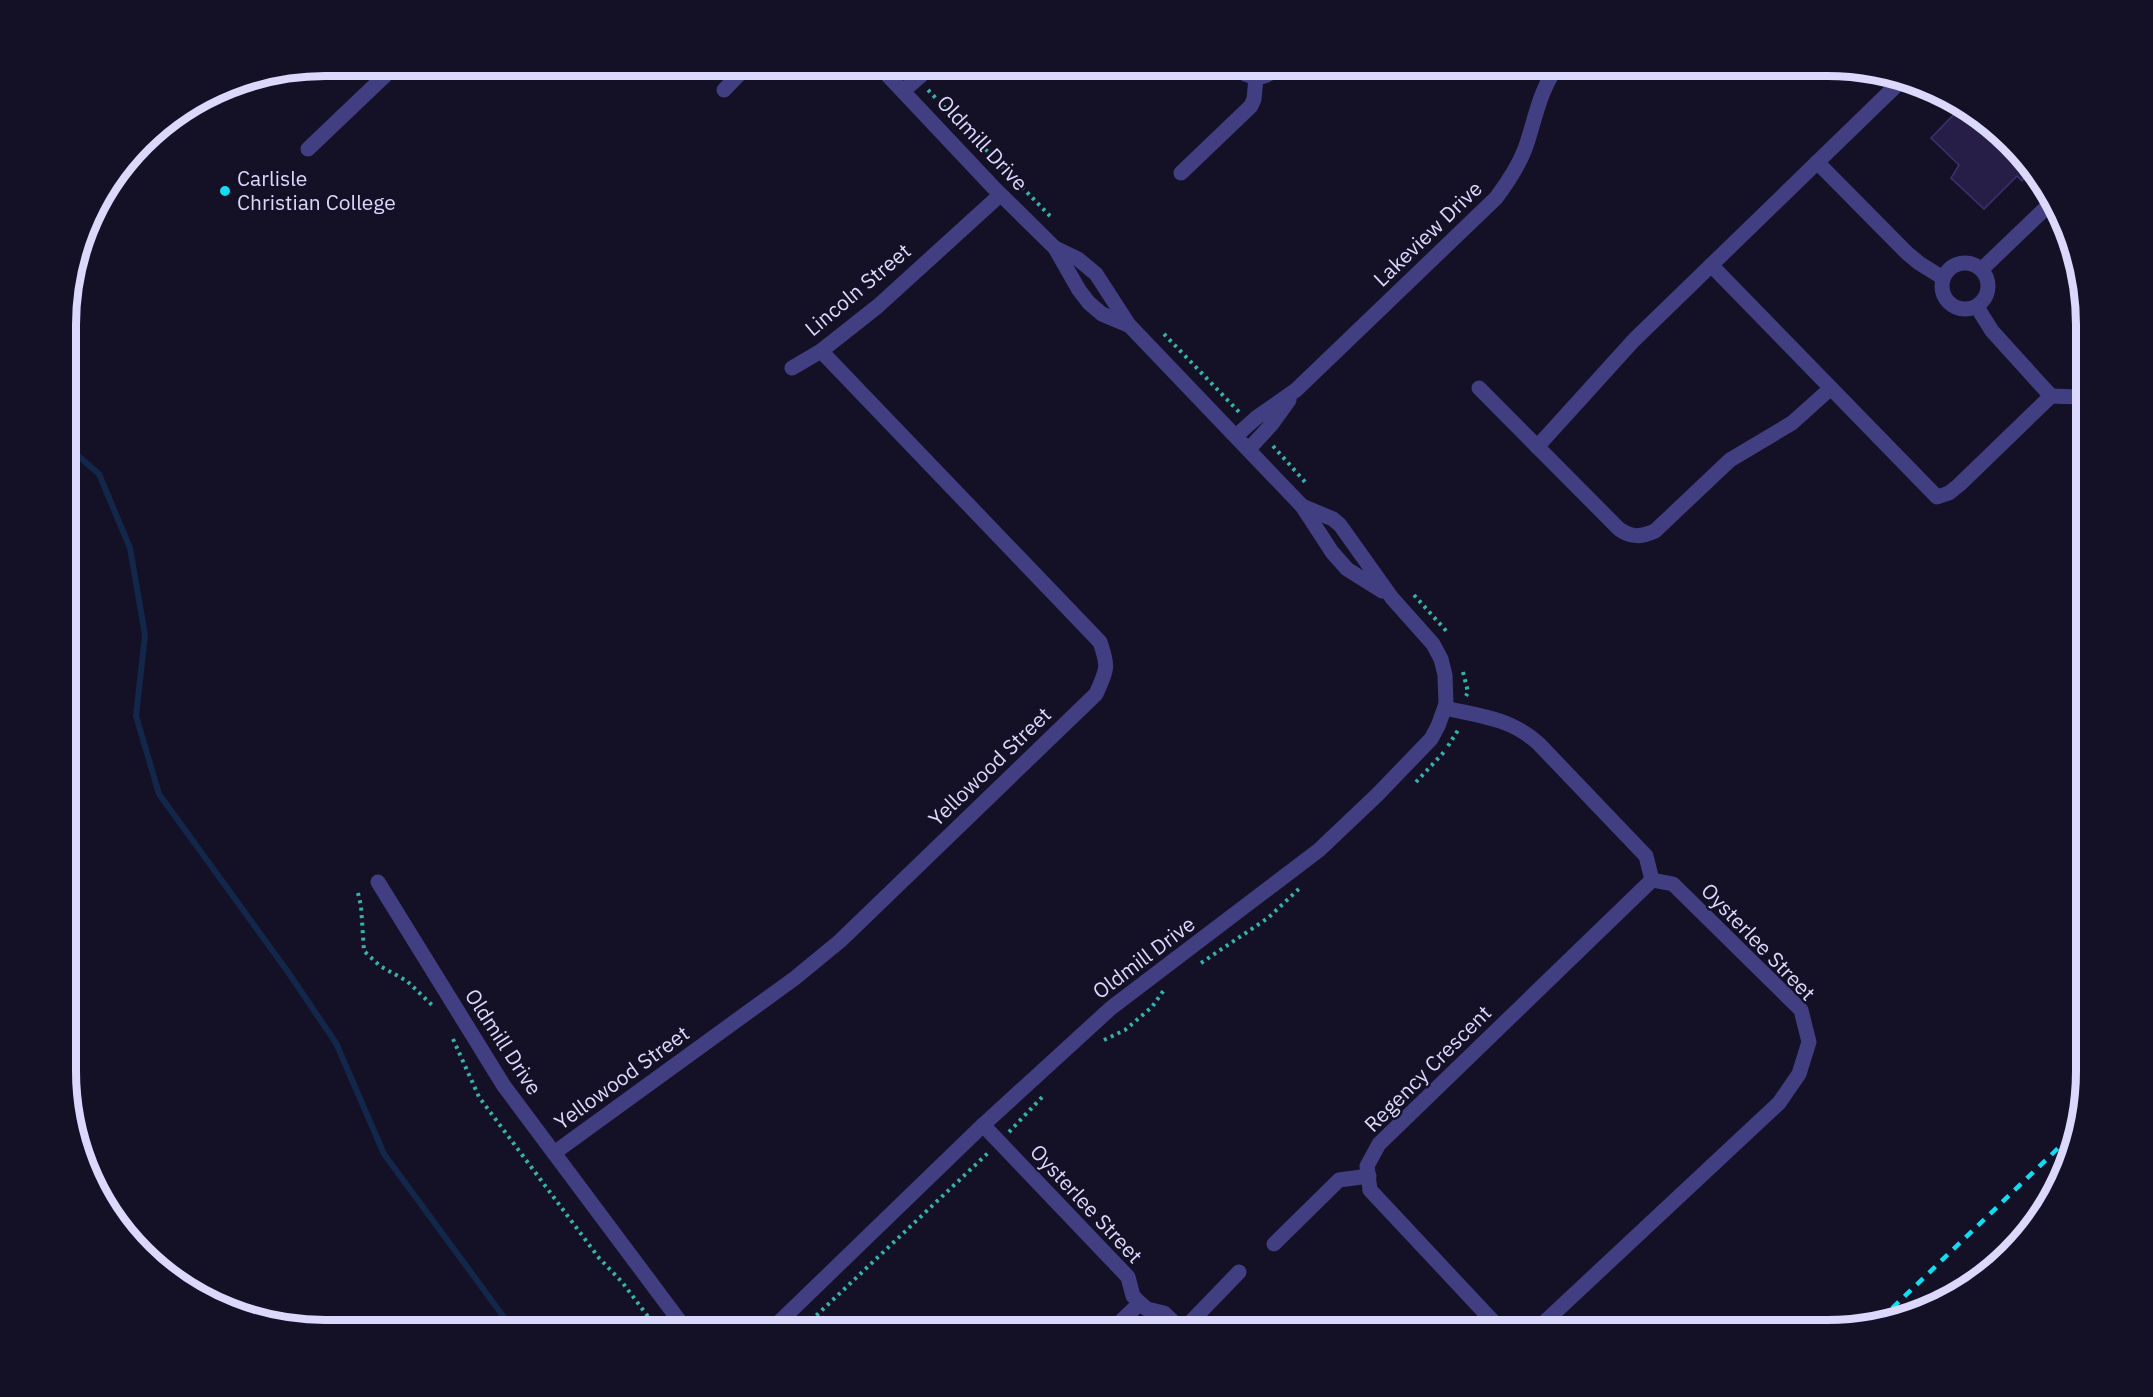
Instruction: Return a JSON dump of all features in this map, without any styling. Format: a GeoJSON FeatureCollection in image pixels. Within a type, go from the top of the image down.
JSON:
{"type":"FeatureCollection","features":[{"type":"Feature","properties":{"kind":"street"},"geometry":{"type":"LineString","coordinates":[[308,149],[385,76]]}},
{"type":"Feature","properties":{"kind":"street"},"geometry":{"type":"LineString","coordinates":[[724,90],[737,76]]}},
{"type":"Feature","properties":{"kind":"street","name":"Oldmill Drive"},"geometry":{"type":"LineString","coordinates":[[889,76],[997,191],[1055,248],[1089,303],[1102,314],[1129,325]]}},
{"type":"Feature","properties":{"kind":"street"},"geometry":{"type":"LineString","coordinates":[[903,91],[921,76]]}},
{"type":"Feature","properties":{"kind":"street"},"geometry":{"type":"LineString","coordinates":[[1250,76],[1256,78],[1265,76]]}},
{"type":"Feature","properties":{"kind":"street","name":"Lakeview Drive"},"geometry":{"type":"LineString","coordinates":[[1236,436],[1251,422],[1296,390],[1496,198],[1520,161],[1545,76]]}},
{"type":"Feature","properties":{"kind":"street"},"geometry":{"type":"LineString","coordinates":[[1181,173],[1251,106],[1256,78]]}},
{"type":"Feature","properties":{"kind":"street"},"geometry":{"type":"LineString","coordinates":[[1537,447],[1634,340],[1896,86]]}},
{"type":"Feature","properties":{"kind":"street"},"geometry":{"type":"LineString","coordinates":[[1817,162],[1907,253],[1943,278]]}},
{"type":"Feature","properties":{"kind":"street","name":"Lincoln Street"},"geometry":{"type":"LineString","coordinates":[[792,368],[821,351],[878,306],[948,240],[981,198],[997,191]]}},
{"type":"Feature","properties":{"kind":"street"},"geometry":{"type":"LineString","coordinates":[[1983,269],[2047,207]]}},
{"type":"Feature","properties":{"kind":"street","name":"Oldmill Drive"},"geometry":{"type":"LineString","coordinates":[[1055,248],[1078,259],[1096,274],[1129,325],[1302,506],[1332,552],[1347,569],[1392,598]]}},
{"type":"Feature","properties":{"kind":"street"},"geometry":{"type":"LineString","coordinates":[[1961,263],[1973,263],[1983,269],[1989,287],[1985,298],[1977,306],[1962,309],[1948,303],[1942,289],[1943,278],[1950,268],[1961,263]]}},
{"type":"Feature","properties":{"kind":"street"},"geometry":{"type":"LineString","coordinates":[[1712,265],[1937,497],[1949,493],[1959,485],[2051,396]]}},
{"type":"Feature","properties":{"kind":"street"},"geometry":{"type":"LineString","coordinates":[[1977,306],[1992,331],[2051,396],[2076,397]]}},
{"type":"Feature","properties":{"kind":"street","name":"Yellowood Street"},"geometry":{"type":"LineString","coordinates":[[554,1154],[795,978],[840,941],[1096,694],[1105,675],[1107,660],[1100,642],[821,351]]}},
{"type":"Feature","properties":{"kind":"street"},"geometry":{"type":"LineString","coordinates":[[1479,388],[1619,529],[1627,535],[1644,536],[1655,531],[1730,460],[1792,423],[1831,388]]}},
{"type":"Feature","properties":{"kind":"street","name":"Lakeview Drive"},"geometry":{"type":"LineString","coordinates":[[1249,449],[1263,435],[1296,390]]}},
{"type":"Feature","properties":{"kind":"street","name":"Oldmill Drive"},"geometry":{"type":"LineString","coordinates":[[781,1320],[983,1125],[1111,1008],[1319,850],[1423,750],[1435,732],[1445,708],[1445,675],[1437,650],[1392,598],[1340,525],[1333,519],[1302,506]]}},
{"type":"Feature","properties":{"kind":"street"},"geometry":{"type":"LineString","coordinates":[[1445,708],[1507,723],[1528,734],[1646,856],[1652,880]]}},
{"type":"Feature","properties":{"kind":"street","name":"Oysterlee Street"},"geometry":{"type":"LineString","coordinates":[[1546,1320],[1779,1103],[1799,1074],[1809,1042],[1801,1011],[1673,884],[1652,880]]}},
{"type":"Feature","properties":{"kind":"street","name":"Regency Crescent"},"geometry":{"type":"LineString","coordinates":[[1368,1176],[1367,1166],[1379,1144],[1652,880]]}},
{"type":"Feature","properties":{"kind":"street","name":"Oldmill Drive"},"geometry":{"type":"LineString","coordinates":[[378,882],[504,1086],[679,1320]]}},
{"type":"Feature","properties":{"kind":"street","name":"Oysterlee Street"},"geometry":{"type":"LineString","coordinates":[[983,1125],[1128,1277],[1133,1296],[1140,1303]]}},
{"type":"Feature","properties":{"kind":"street"},"geometry":{"type":"LineString","coordinates":[[1274,1244],[1340,1180],[1368,1176],[1370,1190],[1492,1320]]}},
{"type":"Feature","properties":{"kind":"street"},"geometry":{"type":"LineString","coordinates":[[1193,1320],[1239,1272]]}},
{"type":"Feature","properties":{"kind":"street"},"geometry":{"type":"LineString","coordinates":[[1122,1320],[1140,1303],[1147,1309],[1164,1313],[1171,1320]]}},
{"type":"Feature","properties":{"kind":"path"},"geometry":{"type":"LineString","coordinates":[[918,79],[1054,222]]}},
{"type":"Feature","properties":{"kind":"path"},"geometry":{"type":"LineString","coordinates":[[1158,327],[1251,422]]}},
{"type":"Feature","properties":{"kind":"path"},"geometry":{"type":"LineString","coordinates":[[1263,435],[1311,489]]}},
{"type":"Feature","properties":{"kind":"path"},"geometry":{"type":"LineString","coordinates":[[1411,591],[1443,625],[1450,636]]}},
{"type":"Feature","properties":{"kind":"path"},"geometry":{"type":"LineString","coordinates":[[1408,789],[1436,763],[1457,734],[1467,692],[1462,665]]}},
{"type":"Feature","properties":{"kind":"path"},"geometry":{"type":"LineString","coordinates":[[1194,968],[1268,918],[1303,885]]}},
{"type":"Feature","properties":{"kind":"path"},"geometry":{"type":"LineString","coordinates":[[358,892],[364,951],[380,966],[406,981],[430,1001],[435,1011]]}},
{"type":"Feature","properties":{"kind":"path"},"geometry":{"type":"LineString","coordinates":[[1100,1043],[1125,1030],[1152,1007],[1166,987]]}},
{"type":"Feature","properties":{"kind":"path"},"geometry":{"type":"LineString","coordinates":[[447,1030],[479,1097],[599,1258],[622,1282],[651,1320]]}},
{"type":"Feature","properties":{"kind":"path"},"geometry":{"type":"LineString","coordinates":[[812,1320],[999,1142],[1046,1093]]}},
{"type":"Feature","properties":{"kind":"building"},"geometry":{"type":"Polygon","coordinates":[[[1956,112],[1992,138],[2026,176],[2022,181],[2017,176],[1984,209],[1951,178],[1959,165],[1931,138],[1956,112]]]}},
{"type":"Feature","properties":{"kind":"waterway"},"geometry":{"type":"LineString","coordinates":[[76,454],[99,474],[130,548],[145,635],[136,716],[159,794],[288,972],[336,1043],[384,1154],[506,1320]]}},
{"type":"Feature","properties":{"kind":"railway"},"geometry":{"type":"LineString","coordinates":[[1887,1313],[2067,1140]]}},
{"type":"Feature","properties":{"kind":"place","name":"Carlisle Christian College"},"geometry":{"type":"Point","coordinates":[225,191]}}]}
